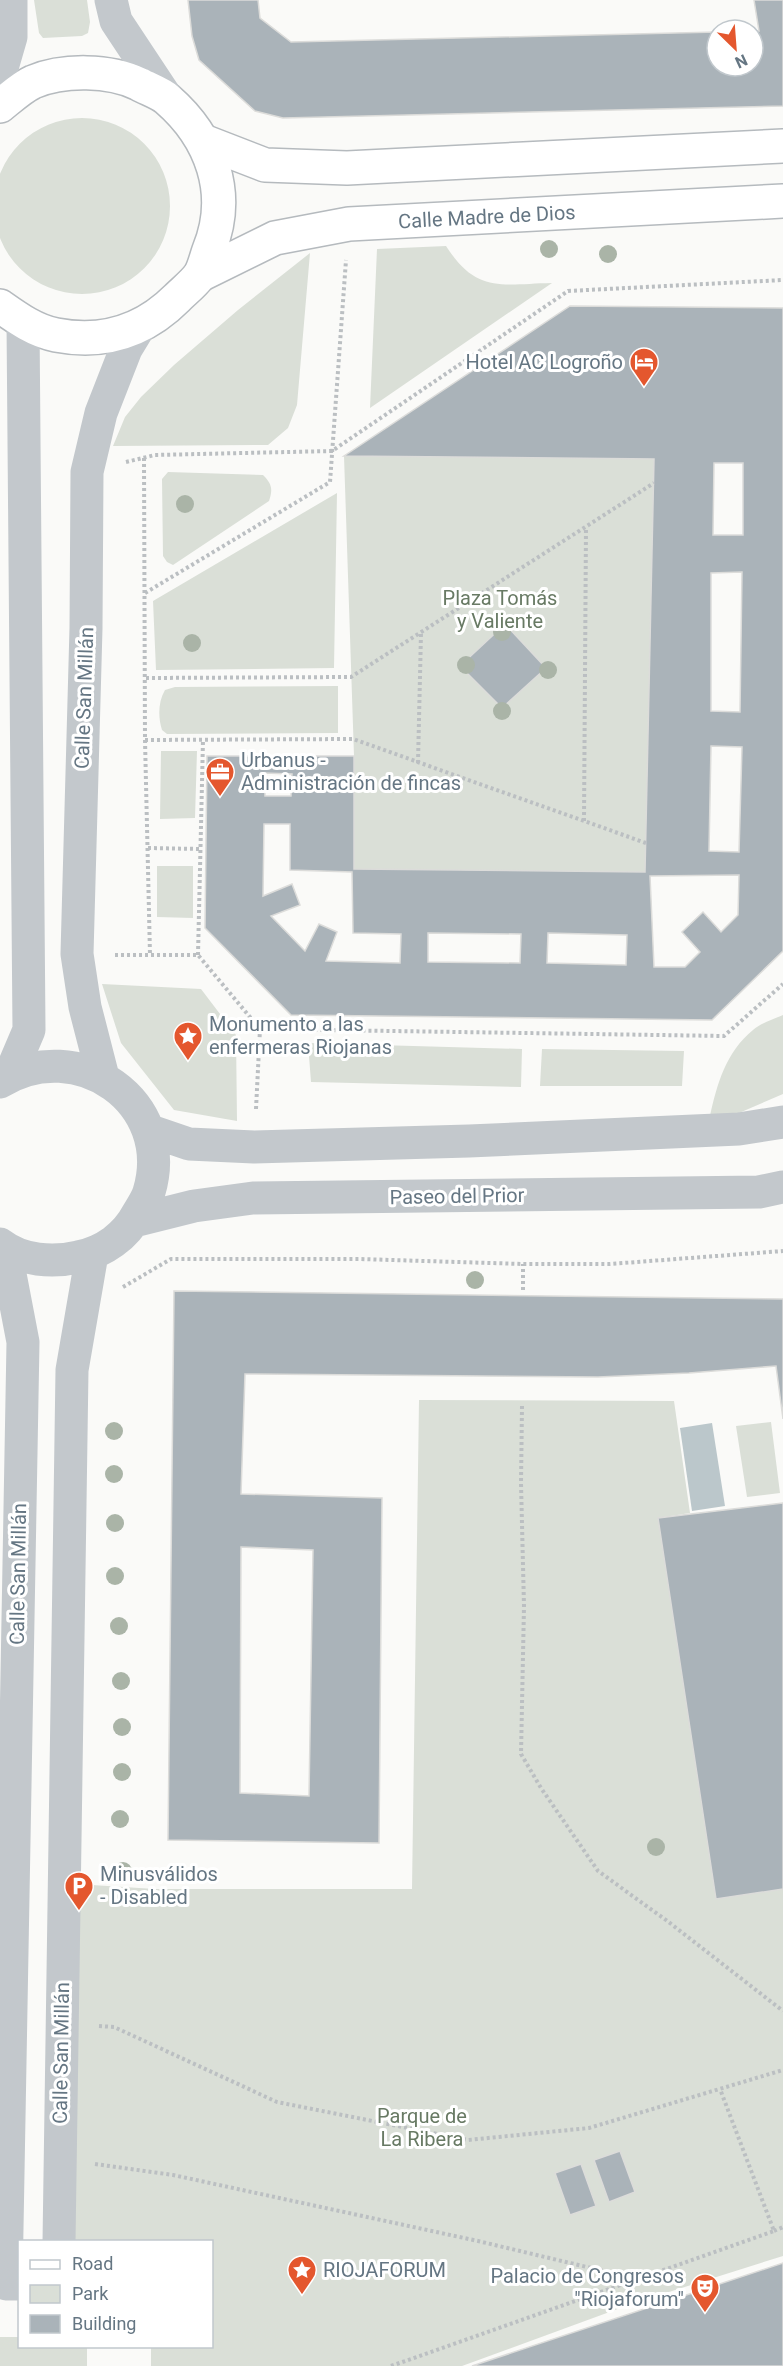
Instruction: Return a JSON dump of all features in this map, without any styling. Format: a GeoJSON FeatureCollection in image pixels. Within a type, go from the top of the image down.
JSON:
{"type":"FeatureCollection","features":[{"type":"Feature","properties":{"kind":"main road"},"geometry":{"type":"LineString","coordinates":[[0,106],[33,82],[78,71],[125,77],[166,98],[203,141],[213,162],[220,207],[217,232],[200,275],[159,316],[140,326],[121,334],[94,338],[56,335],[11,314]]}},
{"type":"Feature","properties":{"kind":"main road"},"geometry":{"type":"LineString","coordinates":[[203,141],[265,165],[347,168],[783,146]]}},
{"type":"Feature","properties":{"kind":"main road","name":"Calle Madre de Dios"},"geometry":{"type":"LineString","coordinates":[[200,275],[275,238],[349,224],[783,201]]}},
{"type":"Feature","properties":{"kind":"street"},"geometry":{"type":"LineString","coordinates":[[0,75],[11,37],[11,0]]}},
{"type":"Feature","properties":{"kind":"street"},"geometry":{"type":"LineString","coordinates":[[111,0],[116,21],[166,98]]}},
{"type":"Feature","properties":{"kind":"street"},"geometry":{"type":"LineString","coordinates":[[5,1079],[29,1030],[11,314]]}},
{"type":"Feature","properties":{"kind":"street","name":"Calle San Millán"},"geometry":{"type":"LineString","coordinates":[[103,1077],[86,1007],[77,954],[86,628],[87,472],[101,413],[126,348],[140,326]]}},
{"type":"Feature","properties":{"kind":"street"},"geometry":{"type":"LineString","coordinates":[[3,1246],[33,1259],[63,1261],[92,1254],[115,1241],[134,1221],[149,1193],[153,1161],[148,1130],[137,1109],[122,1091],[103,1077],[73,1066],[40,1066],[5,1079]]}},
{"type":"Feature","properties":{"kind":"street"},"geometry":{"type":"LineString","coordinates":[[148,1130],[189,1144],[254,1147],[469,1141],[740,1129],[783,1122]]}},
{"type":"Feature","properties":{"kind":"street","name":"Paseo del Prior"},"geometry":{"type":"LineString","coordinates":[[134,1221],[194,1206],[253,1198],[759,1192],[783,1187]]}},
{"type":"Feature","properties":{"kind":"street","name":"Calle San Millán"},"geometry":{"type":"LineString","coordinates":[[3,1246],[23,1342],[6,2284],[18,2284]]}},
{"type":"Feature","properties":{"kind":"street","name":"Calle San Millán"},"geometry":{"type":"LineString","coordinates":[[59,2240],[72,1370],[92,1254]]}},
{"type":"Feature","properties":{"kind":"path"},"geometry":{"type":"LineString","coordinates":[[145,593],[330,482],[349,224]]}},
{"type":"Feature","properties":{"kind":"path"},"geometry":{"type":"LineString","coordinates":[[87,472],[155,455],[332,451],[568,291],[783,280]]}},
{"type":"Feature","properties":{"kind":"path"},"geometry":{"type":"LineString","coordinates":[[144,458],[145,740],[150,955]]}},
{"type":"Feature","properties":{"kind":"path"},"geometry":{"type":"LineString","coordinates":[[146,678],[351,677],[654,483]]}},
{"type":"Feature","properties":{"kind":"path"},"geometry":{"type":"LineString","coordinates":[[584,821],[586,527]]}},
{"type":"Feature","properties":{"kind":"path"},"geometry":{"type":"LineString","coordinates":[[418,763],[421,632]]}},
{"type":"Feature","properties":{"kind":"path"},"geometry":{"type":"LineString","coordinates":[[145,740],[353,739],[646,843]]}},
{"type":"Feature","properties":{"kind":"path"},"geometry":{"type":"LineString","coordinates":[[203,740],[198,955],[260,1029],[254,1147]]}},
{"type":"Feature","properties":{"kind":"path"},"geometry":{"type":"LineString","coordinates":[[148,848],[200,849]]}},
{"type":"Feature","properties":{"kind":"path"},"geometry":{"type":"LineString","coordinates":[[77,954],[198,955]]}},
{"type":"Feature","properties":{"kind":"path"},"geometry":{"type":"LineString","coordinates":[[260,1029],[724,1036],[783,984]]}},
{"type":"Feature","properties":{"kind":"path"},"geometry":{"type":"LineString","coordinates":[[121,1288],[171,1259],[359,1259],[610,1264],[783,1251]]}},
{"type":"Feature","properties":{"kind":"path"},"geometry":{"type":"LineString","coordinates":[[523,1264],[523,1290]]}},
{"type":"Feature","properties":{"kind":"path"},"geometry":{"type":"LineString","coordinates":[[522,1406],[520,1483],[524,1606],[521,1754],[541,1788],[598,1871],[666,1920],[783,2011]]}},
{"type":"Feature","properties":{"kind":"path"},"geometry":{"type":"LineString","coordinates":[[62,2024],[114,2026],[277,2102],[468,2140],[589,2128],[783,2070]]}},
{"type":"Feature","properties":{"kind":"path"},"geometry":{"type":"LineString","coordinates":[[720,2089],[774,2231]]}},
{"type":"Feature","properties":{"kind":"path"},"geometry":{"type":"LineString","coordinates":[[85,2163],[184,2178],[478,2241],[637,2279]]}},
{"type":"Feature","properties":{"kind":"path"},"geometry":{"type":"LineString","coordinates":[[392,2366],[783,2226]]}},
{"type":"Feature","properties":{"kind":"green space"},"geometry":{"type":"Polygon","coordinates":[[[34,0],[87,0],[90,22],[88,33],[82,36],[43,38],[39,33],[34,0]]]}},
{"type":"Feature","properties":{"kind":"green space"},"geometry":{"type":"Polygon","coordinates":[[[82,118],[99,120],[131,133],[155,157],[168,189],[170,206],[168,223],[155,255],[131,279],[99,292],[82,294],[65,292],[33,279],[9,255],[-1,233],[-1,179],[9,157],[33,133],[65,120],[82,118]]]}},
{"type":"Feature","properties":{"kind":"green space"},"geometry":{"type":"Polygon","coordinates":[[[446,246],[468,272],[491,283],[552,283],[370,408],[377,249],[446,246]]]}},
{"type":"Feature","properties":{"kind":"green space"},"geometry":{"type":"Polygon","coordinates":[[[310,253],[297,405],[288,428],[268,445],[113,446],[125,417],[141,397],[238,310],[310,253]]]}},
{"type":"Feature","properties":{"kind":"green space","name":"Plaza Tomás y Valiente"},"geometry":{"type":"Polygon","coordinates":[[[344,456],[654,459],[645,872],[354,869],[354,756],[344,456]]]}},
{"type":"Feature","properties":{"kind":"green space"},"geometry":{"type":"Polygon","coordinates":[[[168,472],[263,475],[271,487],[269,501],[173,565],[163,556],[162,479],[168,472]]]}},
{"type":"Feature","properties":{"kind":"green space"},"geometry":{"type":"Polygon","coordinates":[[[337,493],[334,668],[156,670],[153,601],[337,493]]]}},
{"type":"Feature","properties":{"kind":"green space"},"geometry":{"type":"Polygon","coordinates":[[[338,686],[338,733],[167,734],[162,730],[159,715],[161,699],[165,690],[175,687],[338,686]]]}},
{"type":"Feature","properties":{"kind":"green space"},"geometry":{"type":"Polygon","coordinates":[[[161,751],[197,751],[195,818],[160,819],[161,751]]]}},
{"type":"Feature","properties":{"kind":"green space"},"geometry":{"type":"Polygon","coordinates":[[[157,866],[193,866],[193,918],[157,917],[157,866]]]}},
{"type":"Feature","properties":{"kind":"green space"},"geometry":{"type":"Polygon","coordinates":[[[102,984],[201,989],[236,1035],[237,1121],[174,1110],[121,1043],[102,984]]]}},
{"type":"Feature","properties":{"kind":"green space"},"geometry":{"type":"Polygon","coordinates":[[[783,1015],[783,1094],[739,1113],[710,1116],[724,1069],[736,1048],[756,1028],[783,1015]]]}},
{"type":"Feature","properties":{"kind":"green space"},"geometry":{"type":"Polygon","coordinates":[[[308,1043],[522,1049],[521,1087],[311,1082],[308,1043]]]}},
{"type":"Feature","properties":{"kind":"green space"},"geometry":{"type":"Polygon","coordinates":[[[542,1049],[684,1051],[682,1086],[540,1086],[542,1049]]]}},
{"type":"Feature","properties":{"kind":"green space","name":"Parque de La Ribera"},"geometry":{"type":"Polygon","coordinates":[[[419,1400],[674,1401],[690,1513],[658,1518],[716,1899],[783,1889],[783,2256],[634,2303],[462,2366],[151,2366],[151,2348],[213,2348],[213,2240],[59,2240],[76,1884],[155,1889],[412,1889],[419,1400]]]}},
{"type":"Feature","properties":{"kind":"green space"},"geometry":{"type":"Polygon","coordinates":[[[771,1422],[780,1493],[747,1497],[736,1426],[771,1422]]]}},
{"type":"Feature","properties":{"kind":"green space"},"geometry":{"type":"Polygon","coordinates":[[[0,2337],[18,2337],[18,2348],[87,2348],[87,2366],[0,2366],[0,2337]]]}},
{"type":"Feature","properties":{"kind":"shaded area"},"geometry":{"type":"Polygon","coordinates":[[[712,1423],[725,1506],[692,1511],[680,1428],[712,1423]]]}},
{"type":"Feature","properties":{"kind":"building"},"geometry":{"type":"Polygon","coordinates":[[[188,0],[258,0],[260,18],[291,42],[705,32],[705,78],[765,78],[765,18],[757,18],[754,0],[783,0],[783,106],[283,118],[255,111],[199,60],[192,36],[188,0]]]}},
{"type":"Feature","properties":{"kind":"building"},"geometry":{"type":"Polygon","coordinates":[[[570,306],[783,308],[783,951],[712,1020],[291,1015],[205,928],[207,756],[354,756],[354,869],[645,872],[654,459],[344,456],[570,306]],[[714,463],[713,535],[743,535],[743,463],[714,463]],[[742,572],[711,573],[711,711],[740,712],[742,572]],[[711,746],[709,851],[739,852],[742,747],[711,746]],[[264,773],[265,796],[291,796],[292,774],[264,773]],[[264,824],[263,896],[292,884],[300,905],[271,916],[305,951],[319,924],[337,932],[326,961],[400,963],[401,934],[353,933],[352,872],[290,870],[290,824],[264,824]],[[739,875],[650,876],[654,967],[685,967],[700,952],[682,932],[703,912],[721,932],[738,915],[739,875]],[[428,933],[428,962],[520,963],[521,934],[428,933]],[[548,933],[547,963],[626,965],[627,935],[548,933]]]}},
{"type":"Feature","properties":{"kind":"building"},"geometry":{"type":"Polygon","coordinates":[[[505,624],[546,668],[502,708],[460,666],[505,624]]]}},
{"type":"Feature","properties":{"kind":"building"},"geometry":{"type":"Polygon","coordinates":[[[174,1291],[783,1299],[783,1419],[776,1366],[598,1377],[245,1374],[241,1494],[382,1498],[379,1843],[168,1840],[174,1291]],[[241,1547],[240,1793],[309,1796],[313,1550],[241,1547]]]}},
{"type":"Feature","properties":{"kind":"building"},"geometry":{"type":"Polygon","coordinates":[[[783,1503],[783,1889],[716,1899],[658,1518],[783,1503]]]}},
{"type":"Feature","properties":{"kind":"building"},"geometry":{"type":"Polygon","coordinates":[[[620,2151],[635,2192],[609,2202],[594,2160],[620,2151]]]}},
{"type":"Feature","properties":{"kind":"building"},"geometry":{"type":"Polygon","coordinates":[[[581,2164],[596,2206],[570,2215],[555,2173],[581,2164]]]}},
{"type":"Feature","properties":{"kind":"building","name":"Palacio de Congresos \"Riojaforum\""},"geometry":{"type":"Polygon","coordinates":[[[783,2263],[783,2366],[472,2366],[783,2263]]]}},
{"type":"Feature","properties":{"kind":"place","name":"Hotel AC Logroño"},"geometry":{"type":"Point","coordinates":[644,388]}},
{"type":"Feature","properties":{"kind":"place","name":"Urbanus - Administración de fincas"},"geometry":{"type":"Point","coordinates":[220,798]}},
{"type":"Feature","properties":{"kind":"place","name":"Monumento a las enfermeras Riojanas"},"geometry":{"type":"Point","coordinates":[188,1062]}},
{"type":"Feature","properties":{"kind":"place","name":"Minusválidos - Disabled"},"geometry":{"type":"Point","coordinates":[79,1912]}},
{"type":"Feature","properties":{"kind":"place","name":"RIOJAFORUM"},"geometry":{"type":"Point","coordinates":[302,2296]}},
{"type":"Feature","properties":{"kind":"place","name":"Palacio de Congresos \"Riojaforum\""},"geometry":{"type":"Point","coordinates":[705,2314]}}]}
